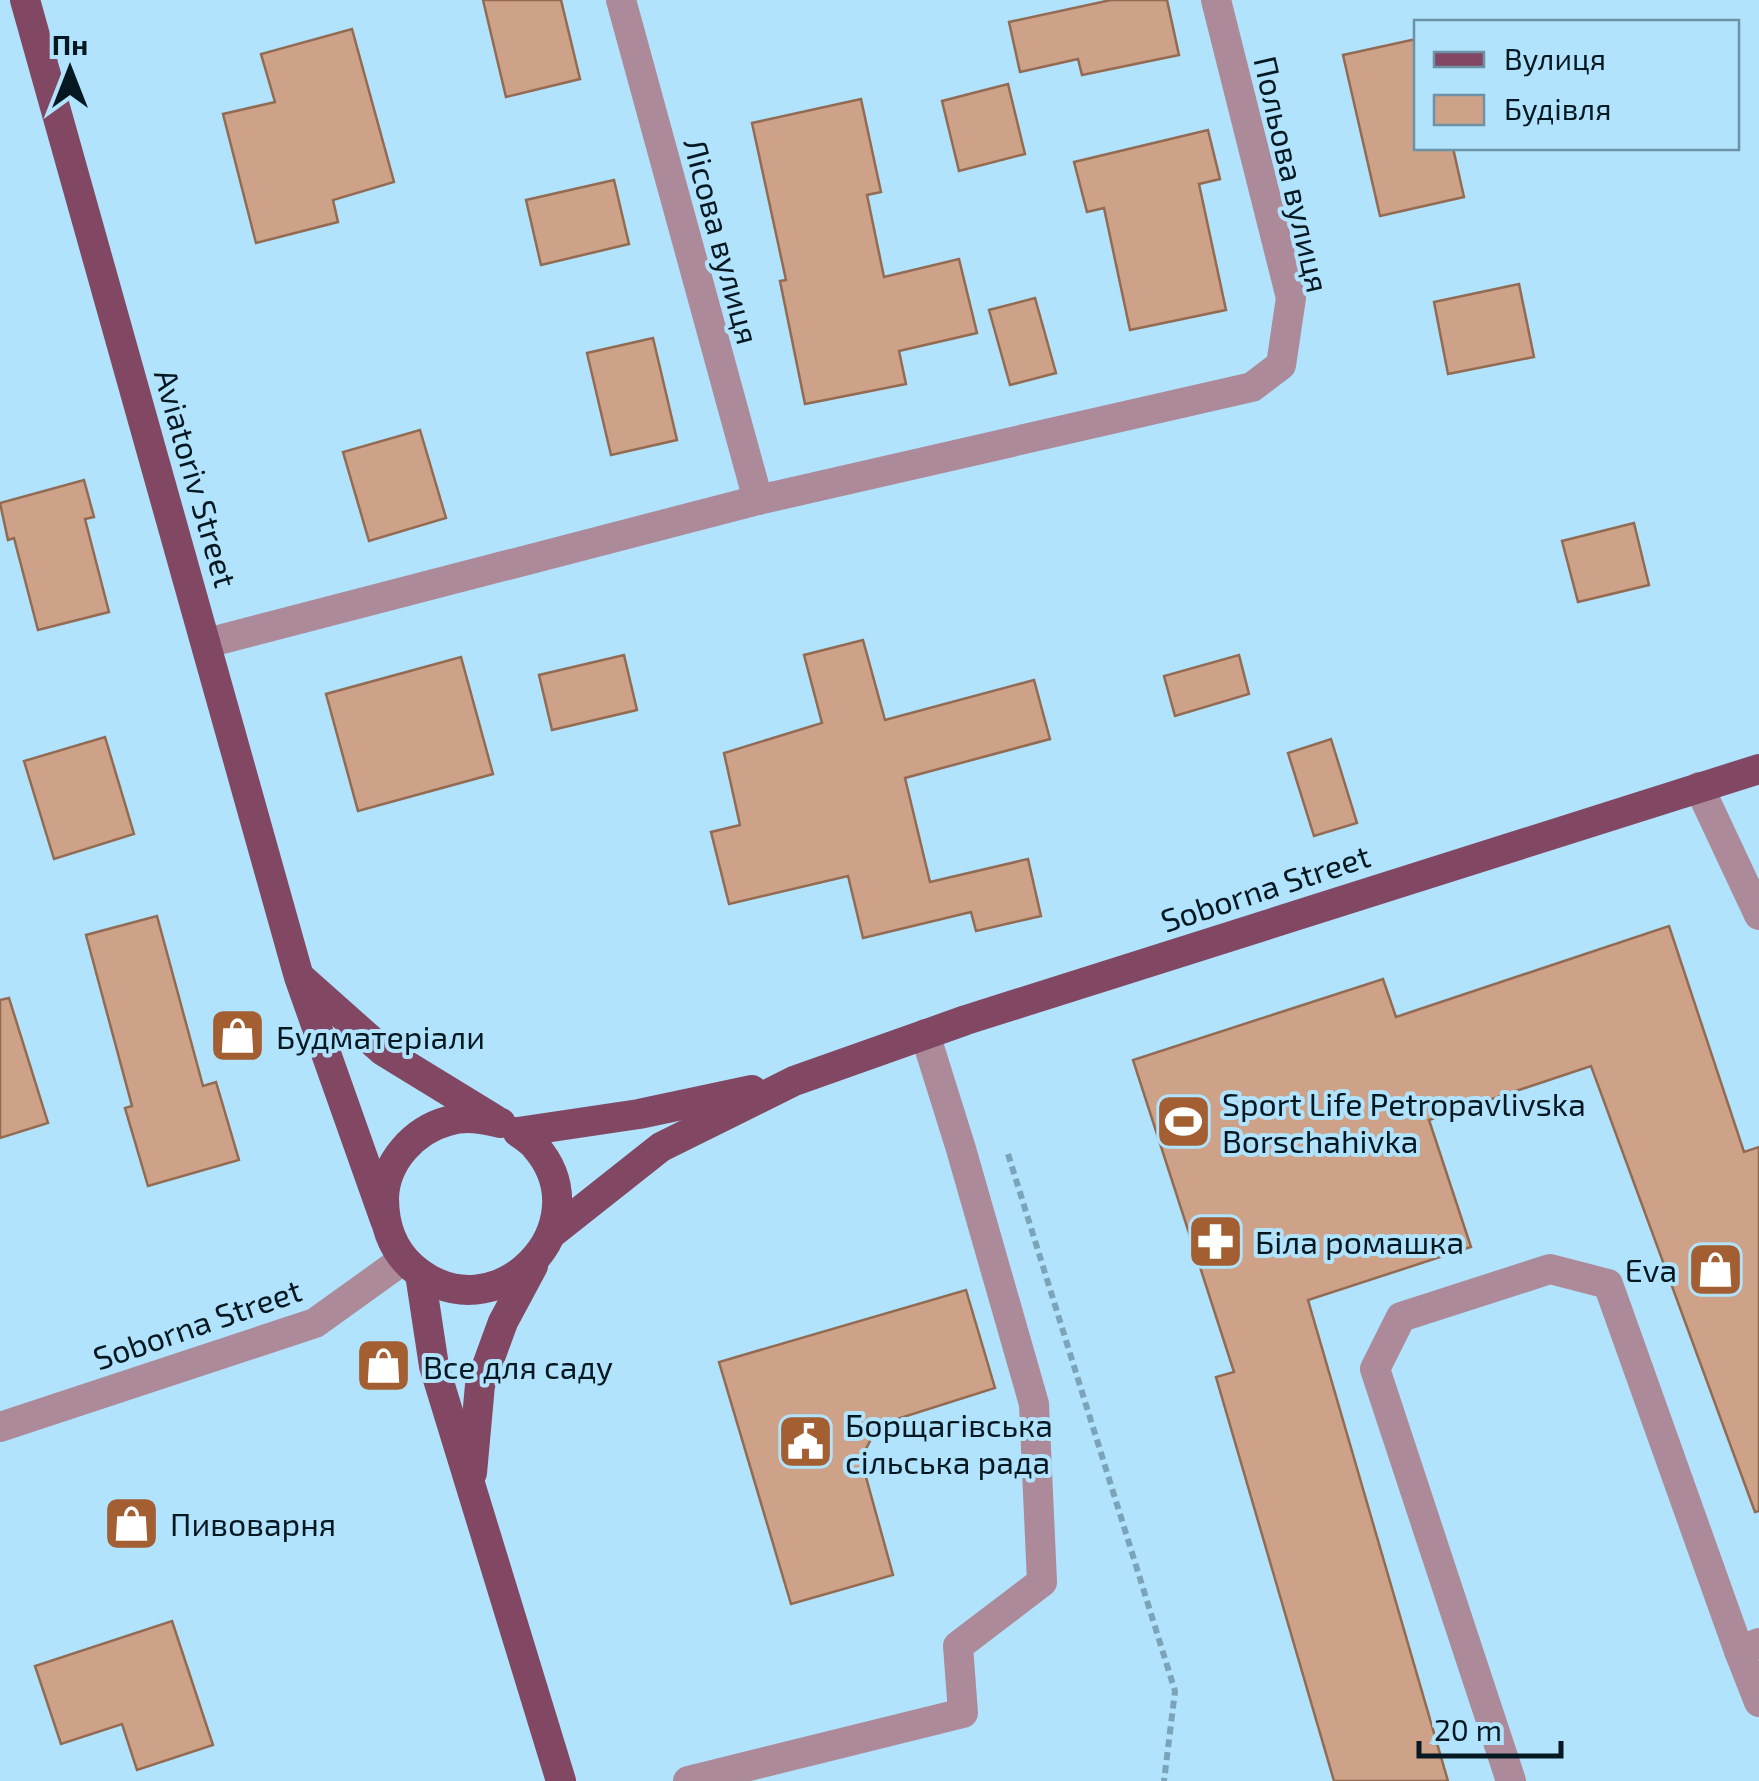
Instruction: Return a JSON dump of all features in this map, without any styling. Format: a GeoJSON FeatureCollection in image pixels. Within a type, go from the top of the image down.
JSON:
{"type":"FeatureCollection","features":[{"type":"Feature","properties":{"kind":"main road","name":"Aviatoriv Street"},"geometry":{"type":"LineString","coordinates":[[24,0],[299,976],[385,1220]]}},
{"type":"Feature","properties":{"kind":"main road","name":"Soborna Street"},"geometry":{"type":"LineString","coordinates":[[545,1245],[660,1147],[794,1081],[1084,981],[1759,768]]}},
{"type":"Feature","properties":{"kind":"main road"},"geometry":{"type":"LineString","coordinates":[[299,976],[383,1052],[536,1146],[548,1166],[555,1188],[556,1211],[545,1245],[503,1322],[480,1385],[470,1486]]}},
{"type":"Feature","properties":{"kind":"main road","name":"Soborna Street"},"geometry":{"type":"LineString","coordinates":[[509,1128],[639,1114],[794,1081]]}},
{"type":"Feature","properties":{"kind":"main road"},"geometry":{"type":"LineString","coordinates":[[509,1128],[475,1118],[450,1120],[426,1130],[405,1146],[392,1168],[384,1193],[385,1220],[392,1240],[412,1267],[444,1286],[470,1290],[496,1286],[520,1274],[545,1245]]}},
{"type":"Feature","properties":{"kind":"main road"},"geometry":{"type":"LineString","coordinates":[[412,1267],[434,1366],[562,1781]]}},
{"type":"Feature","properties":{"kind":"street","name":"Лісова вулиця"},"geometry":{"type":"LineString","coordinates":[[621,0],[758,500]]}},
{"type":"Feature","properties":{"kind":"street","name":"Польова вулиця"},"geometry":{"type":"LineString","coordinates":[[758,500],[1252,387],[1281,366],[1291,298],[1216,0]]}},
{"type":"Feature","properties":{"kind":"street"},"geometry":{"type":"LineString","coordinates":[[207,643],[758,500]]}},
{"type":"Feature","properties":{"kind":"street"},"geometry":{"type":"LineString","coordinates":[[1699,787],[1759,915]]}},
{"type":"Feature","properties":{"kind":"street"},"geometry":{"type":"LineString","coordinates":[[688,1781],[964,1713],[958,1646],[1042,1582],[1034,1404],[925,1034]]}},
{"type":"Feature","properties":{"kind":"street","name":"Soborna Street"},"geometry":{"type":"LineString","coordinates":[[0,1427],[314,1323],[412,1267]]}},
{"type":"Feature","properties":{"kind":"street"},"geometry":{"type":"LineString","coordinates":[[1511,1781],[1375,1368],[1401,1317],[1550,1269],[1608,1284],[1749,1647],[1759,1702]]}},
{"type":"Feature","properties":{"kind":"path"},"geometry":{"type":"LineString","coordinates":[[1006,1150],[1174,1691],[1164,1781]]}},
{"type":"Feature","properties":{"kind":"building"},"geometry":{"type":"Polygon","coordinates":[[[483,0],[561,0],[580,79],[506,97],[483,0]]]}},
{"type":"Feature","properties":{"kind":"building"},"geometry":{"type":"Polygon","coordinates":[[[1111,0],[1167,0],[1179,55],[1082,75],[1078,59],[1020,72],[1009,22],[1111,0]]]}},
{"type":"Feature","properties":{"kind":"building"},"geometry":{"type":"Polygon","coordinates":[[[352,29],[394,182],[333,200],[338,222],[256,243],[223,114],[275,102],[261,54],[352,29]]]}},
{"type":"Feature","properties":{"kind":"building"},"geometry":{"type":"Polygon","coordinates":[[[1414,39],[1414,150],[1453,150],[1464,197],[1380,216],[1343,55],[1414,39]]]}},
{"type":"Feature","properties":{"kind":"building"},"geometry":{"type":"Polygon","coordinates":[[[1008,84],[1025,154],[959,171],[942,101],[1008,84]]]}},
{"type":"Feature","properties":{"kind":"building"},"geometry":{"type":"Polygon","coordinates":[[[861,99],[881,192],[867,195],[884,277],[959,259],[977,333],[899,351],[906,384],[805,404],[780,281],[786,280],[752,123],[861,99]]]}},
{"type":"Feature","properties":{"kind":"building"},"geometry":{"type":"Polygon","coordinates":[[[1208,130],[1220,179],[1199,184],[1226,310],[1130,330],[1104,208],[1087,212],[1074,162],[1208,130]]]}},
{"type":"Feature","properties":{"kind":"building"},"geometry":{"type":"Polygon","coordinates":[[[614,180],[629,244],[541,265],[526,200],[614,180]]]}},
{"type":"Feature","properties":{"kind":"building"},"geometry":{"type":"Polygon","coordinates":[[[1519,284],[1534,357],[1448,374],[1434,302],[1519,284]]]}},
{"type":"Feature","properties":{"kind":"building"},"geometry":{"type":"Polygon","coordinates":[[[1035,298],[1056,373],[1010,385],[989,310],[1035,298]]]}},
{"type":"Feature","properties":{"kind":"building"},"geometry":{"type":"Polygon","coordinates":[[[653,338],[677,440],[611,455],[587,353],[653,338]]]}},
{"type":"Feature","properties":{"kind":"building"},"geometry":{"type":"Polygon","coordinates":[[[420,430],[446,518],[369,541],[343,452],[420,430]]]}},
{"type":"Feature","properties":{"kind":"building"},"geometry":{"type":"Polygon","coordinates":[[[84,480],[94,517],[85,519],[109,612],[38,630],[14,538],[8,540],[0,503],[84,480]]]}},
{"type":"Feature","properties":{"kind":"building"},"geometry":{"type":"Polygon","coordinates":[[[1634,523],[1649,585],[1578,602],[1562,541],[1634,523]]]}},
{"type":"Feature","properties":{"kind":"building"},"geometry":{"type":"Polygon","coordinates":[[[863,640],[885,720],[1034,680],[1050,739],[905,778],[930,882],[1028,859],[1041,916],[976,931],[971,912],[863,938],[848,876],[729,904],[711,832],[740,825],[724,753],[822,723],[804,655],[863,640]]]}},
{"type":"Feature","properties":{"kind":"building"},"geometry":{"type":"Polygon","coordinates":[[[624,655],[637,710],[552,730],[539,675],[624,655]]]}},
{"type":"Feature","properties":{"kind":"building"},"geometry":{"type":"Polygon","coordinates":[[[1239,655],[1249,694],[1175,716],[1164,676],[1239,655]]]}},
{"type":"Feature","properties":{"kind":"building"},"geometry":{"type":"Polygon","coordinates":[[[461,657],[493,774],[358,811],[326,694],[461,657]]]}},
{"type":"Feature","properties":{"kind":"building"},"geometry":{"type":"Polygon","coordinates":[[[105,737],[134,834],[54,859],[24,761],[105,737]]]}},
{"type":"Feature","properties":{"kind":"building"},"geometry":{"type":"Polygon","coordinates":[[[1331,739],[1357,823],[1314,836],[1288,753],[1331,739]]]}},
{"type":"Feature","properties":{"kind":"building"},"geometry":{"type":"Polygon","coordinates":[[[157,916],[203,1086],[216,1082],[239,1160],[148,1186],[125,1108],[132,1106],[86,935],[157,916]]]}},
{"type":"Feature","properties":{"kind":"building"},"geometry":{"type":"Polygon","coordinates":[[[1669,926],[1744,1152],[1759,1147],[1759,1511],[1755,1512],[1591,1066],[1429,1120],[1471,1247],[1308,1300],[1448,1781],[1334,1781],[1216,1377],[1234,1372],[1133,1060],[1383,979],[1396,1017],[1669,926]]]}},
{"type":"Feature","properties":{"kind":"building"},"geometry":{"type":"Polygon","coordinates":[[[9,998],[48,1123],[0,1138],[0,1000],[9,998]]]}},
{"type":"Feature","properties":{"kind":"building","name":"Борщагівська сільська рада"},"geometry":{"type":"Polygon","coordinates":[[[966,1290],[995,1388],[878,1425],[861,1459],[893,1575],[791,1604],[719,1362],[966,1290]]]}},
{"type":"Feature","properties":{"kind":"building"},"geometry":{"type":"Polygon","coordinates":[[[172,1621],[213,1745],[137,1770],[122,1724],[61,1744],[35,1666],[172,1621]]]}},
{"type":"Feature","properties":{"kind":"place","name":"Будматеріали"},"geometry":{"type":"Point","coordinates":[237,1036]}},
{"type":"Feature","properties":{"kind":"place","name":"Sport Life Petropavlivska Borschahivka"},"geometry":{"type":"Point","coordinates":[1183,1121]}},
{"type":"Feature","properties":{"kind":"place","name":"Біла ромашка"},"geometry":{"type":"Point","coordinates":[1216,1241]}},
{"type":"Feature","properties":{"kind":"place","name":"Eva"},"geometry":{"type":"Point","coordinates":[1716,1269]}},
{"type":"Feature","properties":{"kind":"place","name":"Все для саду"},"geometry":{"type":"Point","coordinates":[384,1366]}},
{"type":"Feature","properties":{"kind":"place","name":"Борщагівська сільська рада"},"geometry":{"type":"Point","coordinates":[806,1442]}},
{"type":"Feature","properties":{"kind":"place","name":"Пивоварня"},"geometry":{"type":"Point","coordinates":[131,1523]}}]}
